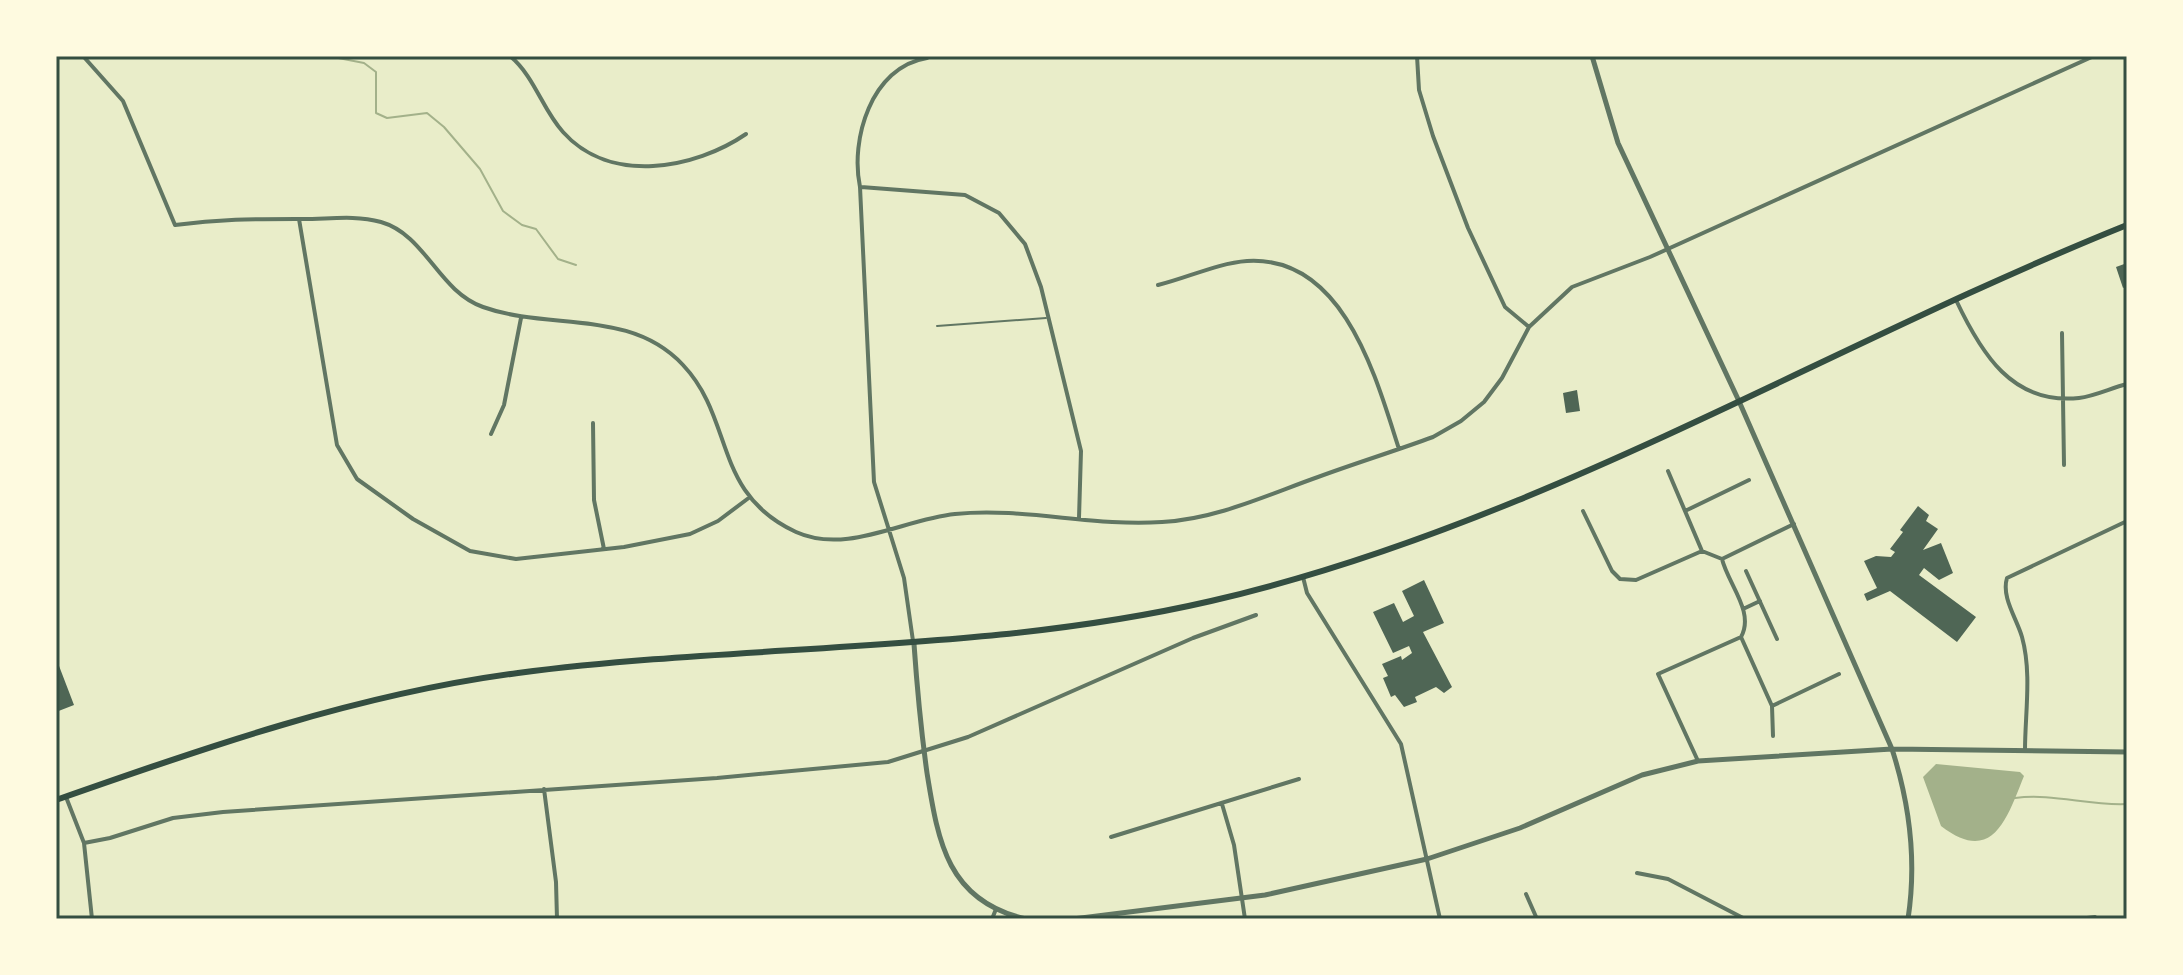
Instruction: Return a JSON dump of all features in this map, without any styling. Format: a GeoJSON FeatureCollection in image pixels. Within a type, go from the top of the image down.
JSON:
{"type":"FeatureCollection","features":[{"type":"Feature","properties":{"kind":"main road"},"geometry":{"type":"LineString","coordinates":[[56,800],[299,718],[441,685],[570,668],[1032,634],[1100,623],[1303,577],[1405,545],[1498,510],[1955,298],[2127,225]]}},
{"type":"Feature","properties":{"kind":"street"},"geometry":{"type":"LineString","coordinates":[[83,56],[123,101],[175,225],[233,217],[342,217],[393,226],[410,239],[465,299],[521,318],[621,328],[639,334],[673,355],[704,394],[729,465],[750,497],[781,524],[816,538],[854,538],[888,528],[971,513],[1138,523],[1203,517],[1433,437],[1475,412],[1502,378],[1529,327],[1572,287],[1667,250],[2094,56]]}},
{"type":"Feature","properties":{"kind":"street"},"geometry":{"type":"LineString","coordinates":[[510,56],[529,76],[564,134],[607,160],[637,165],[676,164],[717,153],[746,134]]}},
{"type":"Feature","properties":{"kind":"street"},"geometry":{"type":"LineString","coordinates":[[1417,56],[1419,90],[1468,228],[1505,307],[1529,327]]}},
{"type":"Feature","properties":{"kind":"street"},"geometry":{"type":"LineString","coordinates":[[1592,56],[1618,143],[1738,399],[1892,749],[1905,796],[1913,850],[1908,919]]}},
{"type":"Feature","properties":{"kind":"street"},"geometry":{"type":"LineString","coordinates":[[927,58],[912,63],[893,77],[867,110],[856,151],[873,472],[904,578],[914,644],[924,753],[937,832],[944,855],[965,886],[996,909],[1026,919]]}},
{"type":"Feature","properties":{"kind":"street"},"geometry":{"type":"LineString","coordinates":[[860,187],[950,193],[989,206],[1011,225],[1025,244],[1034,263],[1081,451],[1079,518]]}},
{"type":"Feature","properties":{"kind":"street"},"geometry":{"type":"LineString","coordinates":[[299,219],[337,445],[357,479],[413,519],[481,555],[516,559],[604,549],[690,534],[729,514],[750,497]]}},
{"type":"Feature","properties":{"kind":"street"},"geometry":{"type":"LineString","coordinates":[[1158,285],[1253,261],[1286,268],[1313,281],[1335,303],[1361,346],[1400,449]]}},
{"type":"Feature","properties":{"kind":"street"},"geometry":{"type":"LineString","coordinates":[[1955,298],[1974,339],[1999,372],[2031,392],[2080,398],[2127,384]]}},
{"type":"Feature","properties":{"kind":"street"},"geometry":{"type":"LineString","coordinates":[[491,434],[504,405],[521,318]]}},
{"type":"Feature","properties":{"kind":"street"},"geometry":{"type":"LineString","coordinates":[[2062,333],[2064,465]]}},
{"type":"Feature","properties":{"kind":"street"},"geometry":{"type":"LineString","coordinates":[[593,423],[594,500],[604,549]]}},
{"type":"Feature","properties":{"kind":"street"},"geometry":{"type":"LineString","coordinates":[[1668,471],[1702,551],[1722,559],[1743,609],[1746,620],[1741,637],[1772,706],[1773,736]]}},
{"type":"Feature","properties":{"kind":"street"},"geometry":{"type":"LineString","coordinates":[[1685,511],[1749,480]]}},
{"type":"Feature","properties":{"kind":"street"},"geometry":{"type":"LineString","coordinates":[[1583,511],[1612,571],[1620,579],[1636,580],[1702,551]]}},
{"type":"Feature","properties":{"kind":"street"},"geometry":{"type":"LineString","coordinates":[[2025,750],[2027,666],[2023,639],[2006,593],[2007,578],[2127,521]]}},
{"type":"Feature","properties":{"kind":"street"},"geometry":{"type":"LineString","coordinates":[[1722,559],[1794,524]]}},
{"type":"Feature","properties":{"kind":"street"},"geometry":{"type":"LineString","coordinates":[[1746,571],[1777,639]]}},
{"type":"Feature","properties":{"kind":"street"},"geometry":{"type":"LineString","coordinates":[[1303,577],[1307,593],[1401,744],[1440,919]]}},
{"type":"Feature","properties":{"kind":"street"},"geometry":{"type":"LineString","coordinates":[[1743,609],[1760,601]]}},
{"type":"Feature","properties":{"kind":"street"},"geometry":{"type":"LineString","coordinates":[[84,843],[191,815],[858,767],[924,753],[1256,615]]}},
{"type":"Feature","properties":{"kind":"street"},"geometry":{"type":"LineString","coordinates":[[1698,761],[1658,674],[1741,637]]}},
{"type":"Feature","properties":{"kind":"street"},"geometry":{"type":"LineString","coordinates":[[1772,706],[1839,674]]}},
{"type":"Feature","properties":{"kind":"street"},"geometry":{"type":"LineString","coordinates":[[1073,919],[1242,899],[1427,859],[1520,828],[1642,775],[1698,761],[1892,749],[2127,752]]}},
{"type":"Feature","properties":{"kind":"street"},"geometry":{"type":"LineString","coordinates":[[1111,837],[1299,779]]}},
{"type":"Feature","properties":{"kind":"street"},"geometry":{"type":"LineString","coordinates":[[544,789],[556,882],[557,919]]}},
{"type":"Feature","properties":{"kind":"street"},"geometry":{"type":"LineString","coordinates":[[66,796],[84,843],[92,919]]}},
{"type":"Feature","properties":{"kind":"street"},"geometry":{"type":"LineString","coordinates":[[1222,803],[1245,919]]}},
{"type":"Feature","properties":{"kind":"street"},"geometry":{"type":"LineString","coordinates":[[1637,873],[1668,879],[1745,919]]}},
{"type":"Feature","properties":{"kind":"street"},"geometry":{"type":"LineString","coordinates":[[1526,894],[1537,919]]}},
{"type":"Feature","properties":{"kind":"street"},"geometry":{"type":"LineString","coordinates":[[992,919],[996,909]]}},
{"type":"Feature","properties":{"kind":"street"},"geometry":{"type":"LineString","coordinates":[[2079,919],[2095,917]]}},
{"type":"Feature","properties":{"kind":"lane"},"geometry":{"type":"LineString","coordinates":[[937,326],[1047,318]]}},
{"type":"Feature","properties":{"kind":"shaded area"},"geometry":{"type":"Polygon","coordinates":[[[1936,764],[2020,772],[2024,776],[1996,832],[1986,839],[1974,841],[1959,837],[1941,826],[1923,777],[1936,764]]]}},
{"type":"Feature","properties":{"kind":"building"},"geometry":{"type":"Polygon","coordinates":[[[2127,263],[2127,286],[2123,288],[2116,267],[2127,263]]]}},
{"type":"Feature","properties":{"kind":"building"},"geometry":{"type":"Polygon","coordinates":[[[1577,390],[1580,411],[1566,413],[1563,393],[1577,390]]]}},
{"type":"Feature","properties":{"kind":"building"},"geometry":{"type":"Polygon","coordinates":[[[1918,506],[1929,515],[1926,521],[1938,529],[1923,550],[1941,543],[1953,573],[1939,580],[1924,568],[1919,575],[1976,617],[1957,642],[1890,591],[1867,601],[1864,594],[1877,588],[1864,561],[1876,556],[1891,557],[1895,552],[1890,549],[1903,532],[1900,530],[1918,506]]]}},
{"type":"Feature","properties":{"kind":"building"},"geometry":{"type":"Polygon","coordinates":[[[1424,580],[1444,623],[1423,632],[1452,687],[1444,693],[1436,687],[1415,697],[1417,702],[1404,707],[1395,695],[1391,697],[1383,678],[1388,676],[1382,664],[1401,656],[1402,660],[1412,653],[1409,646],[1393,653],[1373,612],[1394,603],[1403,622],[1414,616],[1402,591],[1424,580]]]}},
{"type":"Feature","properties":{"kind":"building"},"geometry":{"type":"Polygon","coordinates":[[[56,658],[74,705],[56,712],[56,658]]]}},
{"type":"Feature","properties":{"kind":"waterway"},"geometry":{"type":"LineString","coordinates":[[328,56],[364,63],[376,72],[376,113],[387,118],[427,113],[444,127],[480,169],[503,211],[522,225],[536,229],[558,259],[576,265]]}},
{"type":"Feature","properties":{"kind":"waterway"},"geometry":{"type":"LineString","coordinates":[[2015,798],[2043,797],[2127,804]]}}]}
